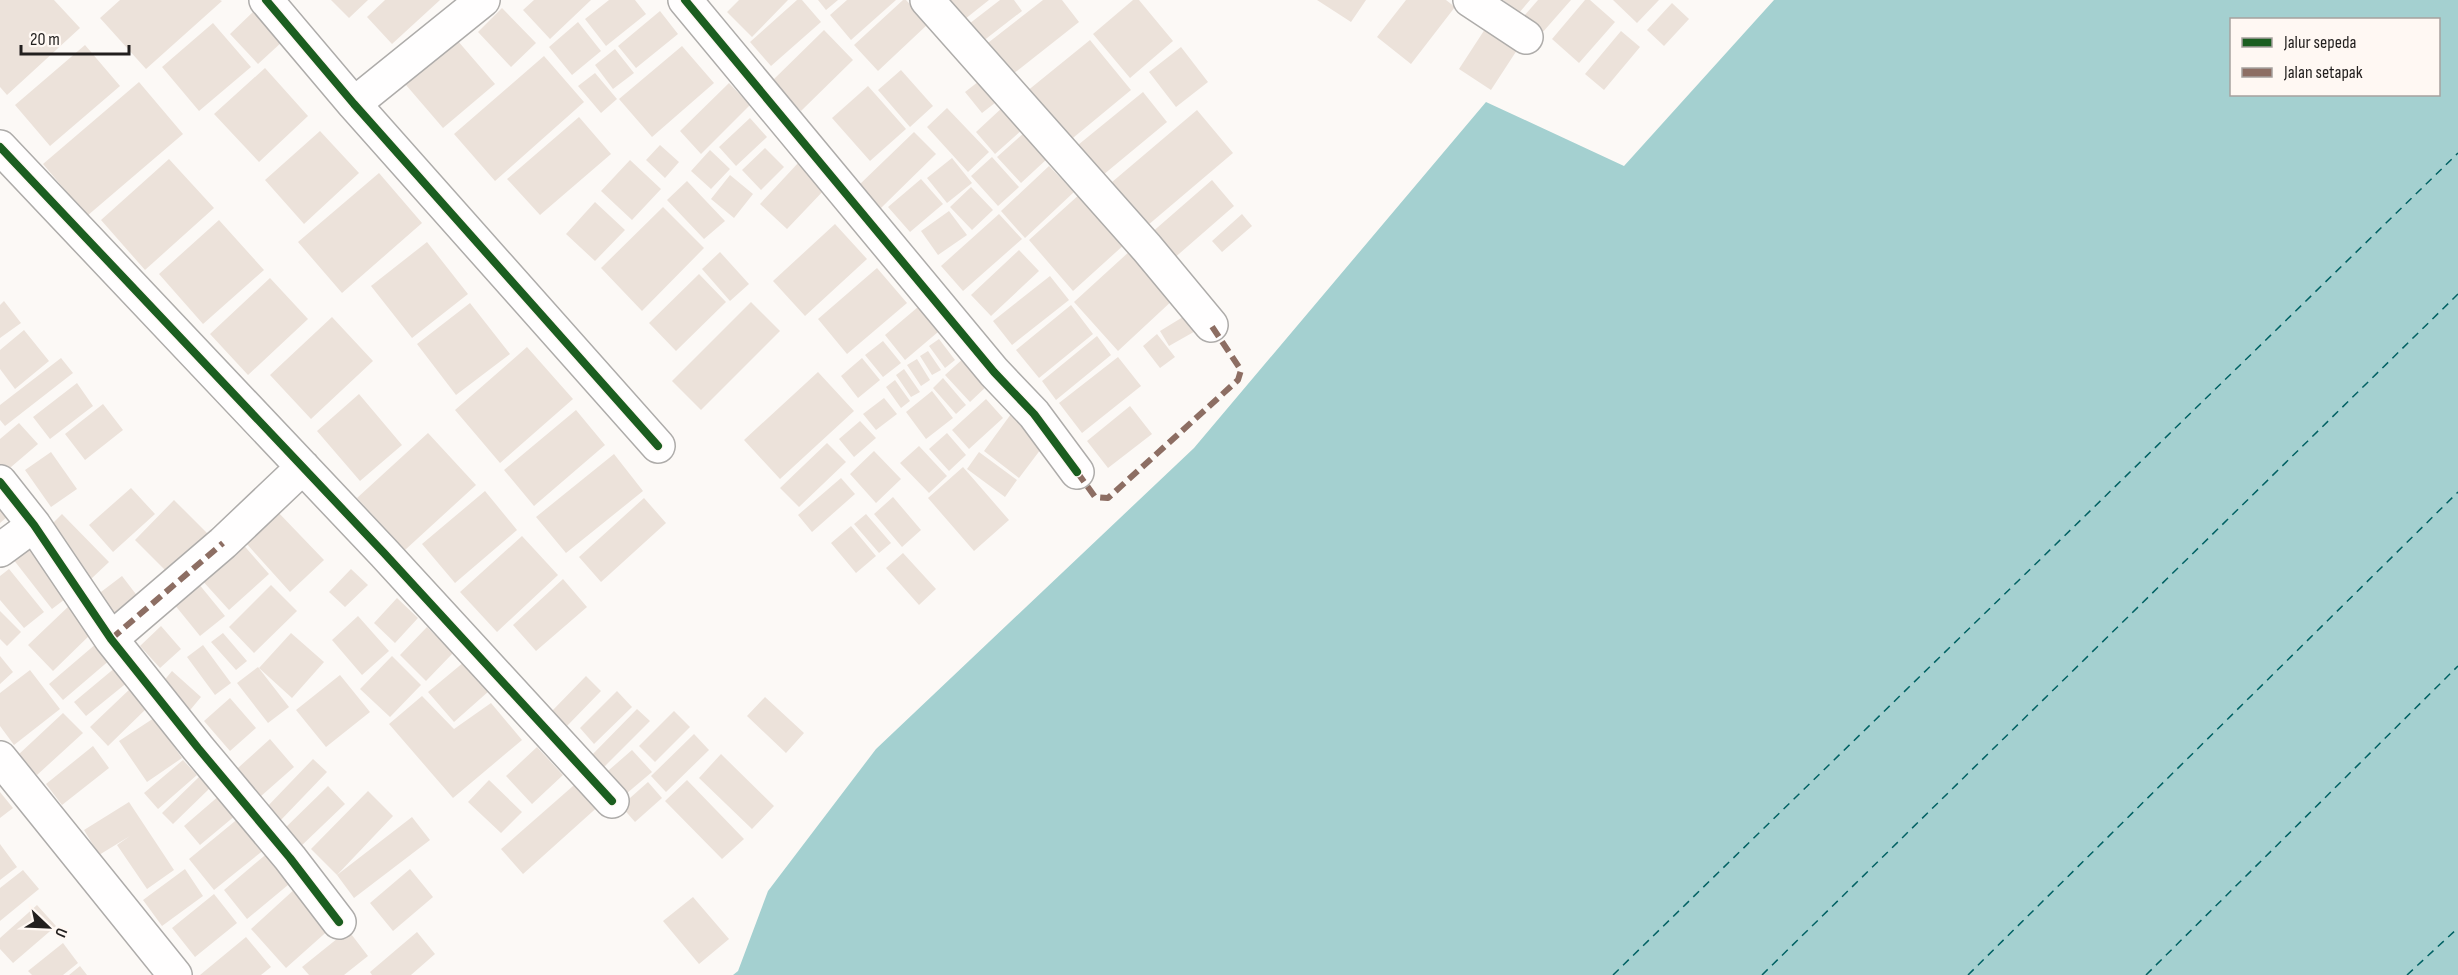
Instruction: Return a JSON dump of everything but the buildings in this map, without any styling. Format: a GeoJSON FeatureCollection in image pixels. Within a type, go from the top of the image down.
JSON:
{"type":"FeatureCollection","features":[{"type":"Feature","properties":{"kind":"street"},"geometry":{"type":"LineString","coordinates":[[266,0],[354,104],[658,446]]}},
{"type":"Feature","properties":{"kind":"street"},"geometry":{"type":"LineString","coordinates":[[354,104],[483,0]]}},
{"type":"Feature","properties":{"kind":"street"},"geometry":{"type":"LineString","coordinates":[[685,0],[986,363],[1034,414],[1077,472]]}},
{"type":"Feature","properties":{"kind":"street"},"geometry":{"type":"LineString","coordinates":[[927,0],[1212,325]]}},
{"type":"Feature","properties":{"kind":"street"},"geometry":{"type":"LineString","coordinates":[[1470,0],[1526,37]]}},
{"type":"Feature","properties":{"kind":"street"},"geometry":{"type":"LineString","coordinates":[[0,147],[303,467],[612,801]]}},
{"type":"Feature","properties":{"kind":"street"},"geometry":{"type":"LineString","coordinates":[[111,639],[222,543],[303,467]]}},
{"type":"Feature","properties":{"kind":"street"},"geometry":{"type":"LineString","coordinates":[[0,482],[34,525],[111,639],[290,858],[339,922]]}},
{"type":"Feature","properties":{"kind":"street"},"geometry":{"type":"LineString","coordinates":[[0,550],[34,525]]}},
{"type":"Feature","properties":{"kind":"street"},"geometry":{"type":"LineString","coordinates":[[0,758],[175,975]]}},
{"type":"Feature","properties":{"kind":"water"},"geometry":{"type":"Polygon","coordinates":[[[1774,0],[2458,0],[2458,975],[733,975],[738,971],[768,891],[876,749],[1194,448],[1486,102],[1624,166],[1774,0]]]}},
{"type":"Feature","properties":{"kind":"ferry route"},"geometry":{"type":"LineString","coordinates":[[1613,975],[2458,153]]}},
{"type":"Feature","properties":{"kind":"ferry route"},"geometry":{"type":"LineString","coordinates":[[1762,975],[2458,294]]}},
{"type":"Feature","properties":{"kind":"ferry route"},"geometry":{"type":"LineString","coordinates":[[1968,975],[2458,492]]}},
{"type":"Feature","properties":{"kind":"ferry route"},"geometry":{"type":"LineString","coordinates":[[2146,975],[2458,666]]}},
{"type":"Feature","properties":{"kind":"ferry route"},"geometry":{"type":"LineString","coordinates":[[2407,975],[2458,928]]}},
{"type":"Feature","properties":{"kind":"marked path"},"geometry":{"type":"LineString","coordinates":[[1077,472],[1095,497],[1108,498],[1238,380],[1241,370],[1211,325]]}},
{"type":"Feature","properties":{"kind":"marked path"},"geometry":{"type":"LineString","coordinates":[[111,639],[223,543]]}},
{"type":"Feature","properties":{"kind":"cycle path"},"geometry":{"type":"LineString","coordinates":[[266,0],[354,104],[658,446]]}},
{"type":"Feature","properties":{"kind":"cycle path"},"geometry":{"type":"LineString","coordinates":[[685,0],[994,372],[1034,414],[1077,472]]}},
{"type":"Feature","properties":{"kind":"cycle path"},"geometry":{"type":"LineString","coordinates":[[0,147],[384,553],[612,801]]}},
{"type":"Feature","properties":{"kind":"cycle path"},"geometry":{"type":"LineString","coordinates":[[0,482],[34,525],[111,639],[290,858],[339,922]]}}]}
